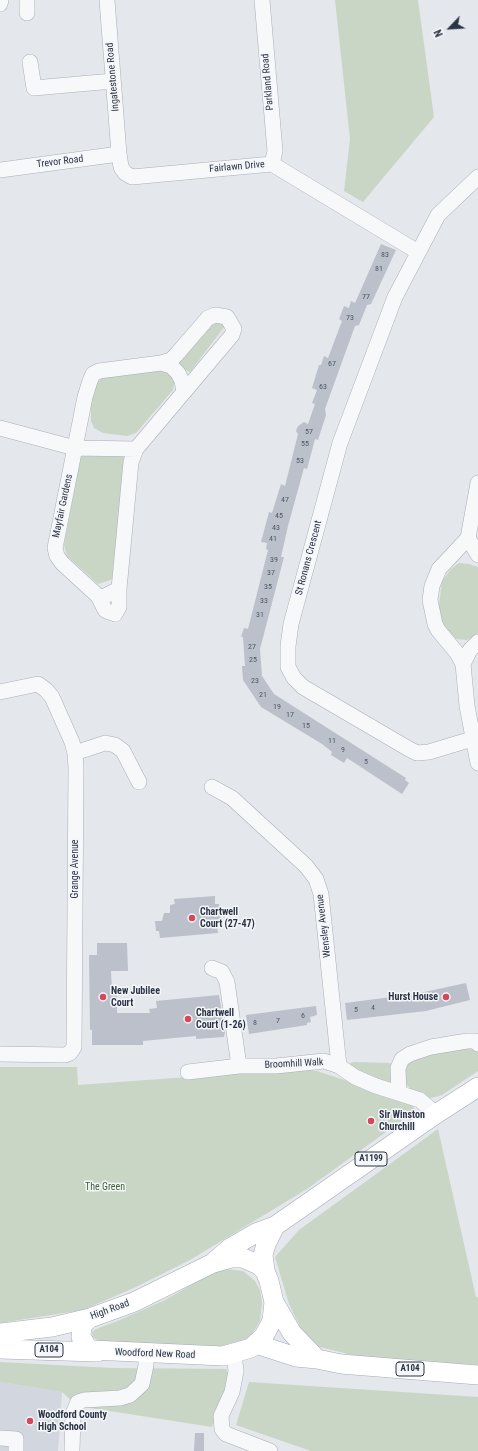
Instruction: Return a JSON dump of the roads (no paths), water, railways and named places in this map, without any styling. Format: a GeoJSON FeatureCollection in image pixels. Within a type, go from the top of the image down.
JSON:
{"type":"FeatureCollection","features":[{"type":"Feature","properties":{"kind":"main road","name":"A1199"},"geometry":{"type":"LineString","coordinates":[[213,1263],[230,1248],[256,1233],[275,1226],[436,1114],[478,1087]]}},
{"type":"Feature","properties":{"kind":"main road","name":"A1199"},"geometry":{"type":"LineString","coordinates":[[265,1271],[263,1255],[266,1244],[275,1226]]}},
{"type":"Feature","properties":{"kind":"main road"},"geometry":{"type":"LineString","coordinates":[[213,1263],[222,1260],[243,1258],[259,1264],[265,1271]]}},
{"type":"Feature","properties":{"kind":"main road","name":"High Road"},"geometry":{"type":"LineString","coordinates":[[0,1333],[52,1327],[90,1318],[146,1296],[213,1263]]}},
{"type":"Feature","properties":{"kind":"main road","name":"Woodford New Road"},"geometry":{"type":"LineString","coordinates":[[98,1352],[212,1356],[234,1354],[244,1351],[256,1344],[269,1329],[272,1321],[274,1302],[273,1292],[265,1271]]}},
{"type":"Feature","properties":{"kind":"main road","name":"Woodford New Road"},"geometry":{"type":"LineString","coordinates":[[274,1302],[292,1333],[317,1359]]}},
{"type":"Feature","properties":{"kind":"main road"},"geometry":{"type":"LineString","coordinates":[[90,1318],[82,1325],[81,1337],[87,1347],[98,1352]]}},
{"type":"Feature","properties":{"kind":"main road","name":"A104"},"geometry":{"type":"LineString","coordinates":[[256,1344],[290,1356],[317,1359],[341,1364],[478,1375]]}},
{"type":"Feature","properties":{"kind":"main road","name":"A104"},"geometry":{"type":"LineString","coordinates":[[0,1349],[98,1352]]}},
{"type":"Feature","properties":{"kind":"street"},"geometry":{"type":"LineString","coordinates":[[0,4],[1,0]]}},
{"type":"Feature","properties":{"kind":"street","name":"Ingatestone Road"},"geometry":{"type":"LineString","coordinates":[[107,0],[119,154]]}},
{"type":"Feature","properties":{"kind":"street","name":"Parkland Road"},"geometry":{"type":"LineString","coordinates":[[262,0],[275,151],[272,164]]}},
{"type":"Feature","properties":{"kind":"street"},"geometry":{"type":"LineString","coordinates":[[30,62],[34,88],[114,81]]}},
{"type":"Feature","properties":{"kind":"street","name":"Fairlawn Drive"},"geometry":{"type":"LineString","coordinates":[[119,154],[121,167],[124,173],[132,177],[272,164],[418,252]]}},
{"type":"Feature","properties":{"kind":"street","name":"Trevor Road"},"geometry":{"type":"LineString","coordinates":[[0,170],[119,154]]}},
{"type":"Feature","properties":{"kind":"street","name":"St Ronans Crescent"},"geometry":{"type":"LineString","coordinates":[[472,739],[428,752],[417,753],[303,687],[294,678],[288,667],[291,624],[340,443],[395,297],[438,215],[476,183]]}},
{"type":"Feature","properties":{"kind":"street","name":"Mayfair Gardens"},"geometry":{"type":"LineString","coordinates":[[216,315],[227,317],[234,329],[232,335],[184,392],[136,449],[131,462],[119,589],[103,597],[98,596],[62,563],[57,556],[55,548],[85,397],[93,374],[99,371],[171,360],[208,318],[216,315]]}},
{"type":"Feature","properties":{"kind":"street"},"geometry":{"type":"LineString","coordinates":[[160,362],[171,366],[178,373],[182,381],[184,392]]}},
{"type":"Feature","properties":{"kind":"street"},"geometry":{"type":"LineString","coordinates":[[0,428],[75,448],[136,449]]}},
{"type":"Feature","properties":{"kind":"street"},"geometry":{"type":"LineString","coordinates":[[478,483],[468,538],[439,569],[435,577],[430,600],[435,624],[438,630],[463,664],[472,739],[478,763]]}},
{"type":"Feature","properties":{"kind":"street"},"geometry":{"type":"LineString","coordinates":[[468,538],[478,555]]}},
{"type":"Feature","properties":{"kind":"street"},"geometry":{"type":"LineString","coordinates":[[463,664],[470,650],[478,642]]}},
{"type":"Feature","properties":{"kind":"street","name":"Grange Avenue"},"geometry":{"type":"LineString","coordinates":[[0,692],[38,684],[46,690],[52,697],[72,742],[75,753],[74,1047],[70,1053],[64,1055],[0,1054]]}},
{"type":"Feature","properties":{"kind":"street"},"geometry":{"type":"LineString","coordinates":[[75,753],[105,743],[115,745],[122,751],[138,782]]}},
{"type":"Feature","properties":{"kind":"street","name":"Wensley Avenue"},"geometry":{"type":"LineString","coordinates":[[212,787],[232,798],[306,866],[316,879],[321,894],[339,1066]]}},
{"type":"Feature","properties":{"kind":"street"},"geometry":{"type":"LineString","coordinates":[[212,968],[222,972],[227,982],[239,1066]]}},
{"type":"Feature","properties":{"kind":"street"},"geometry":{"type":"LineString","coordinates":[[400,1093],[398,1068],[402,1059],[410,1054],[431,1047],[467,1041],[475,1041],[478,1044]]}},
{"type":"Feature","properties":{"kind":"street","name":"Broomhill Walk"},"geometry":{"type":"LineString","coordinates":[[188,1072],[239,1066],[276,1066],[324,1062],[339,1066],[354,1077],[376,1086],[420,1100],[436,1114]]}},
{"type":"Feature","properties":{"kind":"street"},"geometry":{"type":"LineString","coordinates":[[72,1451],[73,1414],[78,1402],[84,1400],[120,1398],[130,1395],[142,1384],[146,1365],[146,1353]]}},
{"type":"Feature","properties":{"kind":"street"},"geometry":{"type":"LineString","coordinates":[[234,1354],[236,1371],[232,1392],[221,1416],[222,1429],[226,1434],[270,1451]]}},
{"type":"Feature","properties":{"kind":"street"},"geometry":{"type":"LineString","coordinates":[[63,1451],[63,1424],[68,1413],[76,1407]]}},
{"type":"Feature","properties":{"kind":"street"},"geometry":{"type":"LineString","coordinates":[[0,1438],[16,1439],[16,1451]]}},
{"type":"Feature","properties":{"kind":"place","name":"Chartwell Court (27-47)"},"geometry":{"type":"Point","coordinates":[192,918]}},
{"type":"Feature","properties":{"kind":"place","name":"New Jubilee Court"},"geometry":{"type":"Point","coordinates":[103,997]}},
{"type":"Feature","properties":{"kind":"place","name":"Hurst House"},"geometry":{"type":"Point","coordinates":[446,997]}},
{"type":"Feature","properties":{"kind":"place","name":"Chartwell Court (1-26)"},"geometry":{"type":"Point","coordinates":[188,1019]}},
{"type":"Feature","properties":{"kind":"place","name":"Sir Winston Churchill"},"geometry":{"type":"Point","coordinates":[371,1121]}},
{"type":"Feature","properties":{"kind":"place","name":"Woodford County High School"},"geometry":{"type":"Point","coordinates":[30,1421]}},
{"type":"Feature","properties":{"kind":"park label","name":"The Green"},"geometry":{"type":"Point","coordinates":[105,1187]}}]}
